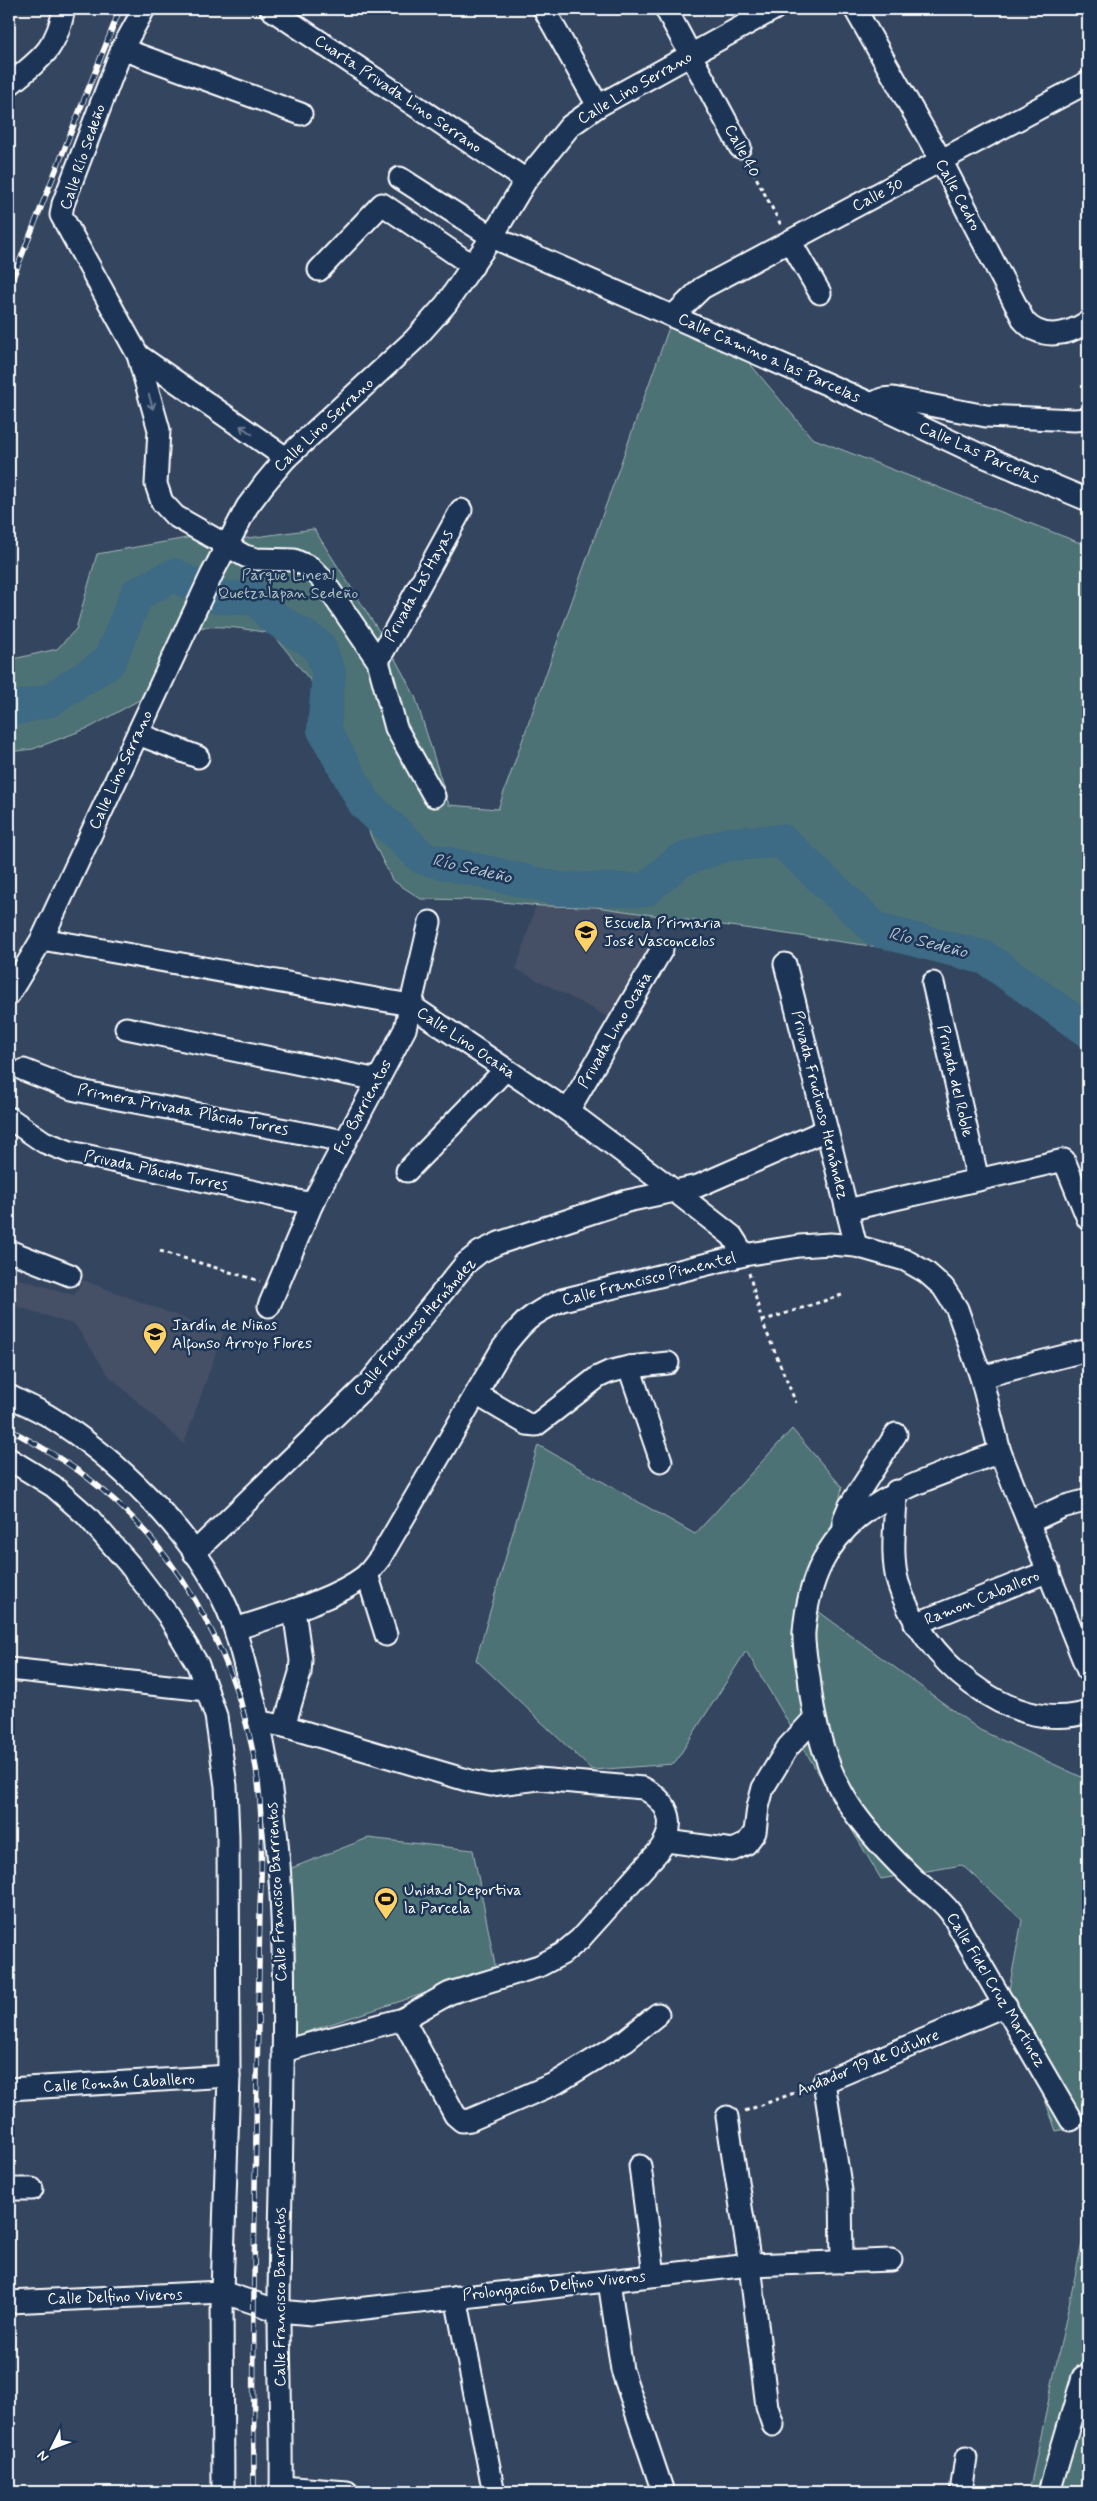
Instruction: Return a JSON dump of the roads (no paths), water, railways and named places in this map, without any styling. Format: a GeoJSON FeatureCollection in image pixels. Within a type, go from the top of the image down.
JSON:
{"type":"FeatureCollection","features":[{"type":"Feature","properties":{"kind":"street"},"geometry":{"type":"LineString","coordinates":[[9,85],[47,52],[55,41],[64,9]]}},
{"type":"Feature","properties":{"kind":"street","name":"Calle Río Sedeño"},"geometry":{"type":"LineString","coordinates":[[138,355],[61,215],[63,204],[122,49],[144,9]]}},
{"type":"Feature","properties":{"kind":"street","name":"Cuarta Privada Lino Serrano"},"geometry":{"type":"LineString","coordinates":[[271,9],[526,180]]}},
{"type":"Feature","properties":{"kind":"street"},"geometry":{"type":"LineString","coordinates":[[544,9],[598,106]]}},
{"type":"Feature","properties":{"kind":"street","name":"Calle 40"},"geometry":{"type":"LineString","coordinates":[[666,9],[740,147]]}},
{"type":"Feature","properties":{"kind":"street","name":"Calle Lino Serrano"},"geometry":{"type":"LineString","coordinates":[[9,994],[42,939],[212,574],[247,507],[286,458],[414,340],[446,304],[473,266],[526,180],[570,126],[598,106],[774,9]]}},
{"type":"Feature","properties":{"kind":"street","name":"Calle Cedro"},"geometry":{"type":"LineString","coordinates":[[855,9],[942,162],[1024,321],[1032,330],[1042,335],[1053,335],[1088,322]]}},
{"type":"Feature","properties":{"kind":"street"},"geometry":{"type":"LineString","coordinates":[[122,49],[301,114]]}},
{"type":"Feature","properties":{"kind":"street","name":"Calle 30"},"geometry":{"type":"LineString","coordinates":[[674,316],[702,288],[942,162],[1088,82]]}},
{"type":"Feature","properties":{"kind":"street","name":"Calle Camino a las Parcelas"},"geometry":{"type":"LineString","coordinates":[[400,178],[492,236],[872,404],[882,399],[893,398],[986,416],[1088,419]]}},
{"type":"Feature","properties":{"kind":"street"},"geometry":{"type":"LineString","coordinates":[[319,270],[382,204],[473,266]]}},
{"type":"Feature","properties":{"kind":"street"},"geometry":{"type":"LineString","coordinates":[[790,241],[820,292]]}},
{"type":"Feature","properties":{"kind":"street"},"geometry":{"type":"LineString","coordinates":[[138,355],[286,458]]}},
{"type":"Feature","properties":{"kind":"street","name":"Privada Las Hayas"},"geometry":{"type":"LineString","coordinates":[[138,355],[160,430],[156,484],[162,502],[175,516],[245,556],[256,559],[294,560],[310,567],[322,579],[378,661],[396,728],[434,796]]}},
{"type":"Feature","properties":{"kind":"street","name":"Calle Las Parcelas"},"geometry":{"type":"LineString","coordinates":[[872,404],[976,453],[1088,500]]}},
{"type":"Feature","properties":{"kind":"street","name":"Privada Las Hayas"},"geometry":{"type":"LineString","coordinates":[[378,661],[461,510]]}},
{"type":"Feature","properties":{"kind":"street"},"geometry":{"type":"LineString","coordinates":[[138,734],[198,757]]}},
{"type":"Feature","properties":{"kind":"street","name":"Fco Barrientos"},"geometry":{"type":"LineString","coordinates":[[273,1296],[312,1204],[405,1029],[430,922]]}},
{"type":"Feature","properties":{"kind":"street","name":"Calle Lino Ocaña"},"geometry":{"type":"LineString","coordinates":[[42,939],[410,1005],[568,1111],[732,1236],[744,1255]]}},
{"type":"Feature","properties":{"kind":"street","name":"Privada Lino Ocaña"},"geometry":{"type":"LineString","coordinates":[[568,1111],[662,949]]}},
{"type":"Feature","properties":{"kind":"street","name":"Privada Fructuoso Hernández"},"geometry":{"type":"LineString","coordinates":[[785,964],[856,1246]]}},
{"type":"Feature","properties":{"kind":"street","name":"Privada del Roble"},"geometry":{"type":"LineString","coordinates":[[933,982],[978,1180]]}},
{"type":"Feature","properties":{"kind":"street"},"geometry":{"type":"LineString","coordinates":[[126,1028],[378,1080]]}},
{"type":"Feature","properties":{"kind":"street","name":"Primera Privada Plácido Torres"},"geometry":{"type":"LineString","coordinates":[[24,1070],[72,1089],[345,1141]]}},
{"type":"Feature","properties":{"kind":"street"},"geometry":{"type":"LineString","coordinates":[[407,1171],[505,1070]]}},
{"type":"Feature","properties":{"kind":"street","name":"Privada Plácido Torres"},"geometry":{"type":"LineString","coordinates":[[9,1118],[44,1142],[70,1152],[312,1204]]}},
{"type":"Feature","properties":{"kind":"street","name":"Calle Fructuoso Hernández"},"geometry":{"type":"LineString","coordinates":[[194,1553],[369,1383],[466,1263],[480,1252],[499,1243],[627,1201],[698,1186],[826,1130]]}},
{"type":"Feature","properties":{"kind":"street"},"geometry":{"type":"LineString","coordinates":[[847,1210],[1064,1160],[1088,1220]]}},
{"type":"Feature","properties":{"kind":"street","name":"Calle Francisco Pimentel"},"geometry":{"type":"LineString","coordinates":[[235,1629],[294,1610],[352,1585],[367,1574],[380,1558],[502,1350],[517,1329],[535,1312],[562,1300],[744,1255],[800,1246],[830,1244],[856,1246],[905,1260],[926,1272],[943,1287],[956,1309],[981,1376],[1000,1452],[1088,1672]]}},
{"type":"Feature","properties":{"kind":"street"},"geometry":{"type":"LineString","coordinates":[[9,1251],[70,1275]]}},
{"type":"Feature","properties":{"kind":"street"},"geometry":{"type":"LineString","coordinates":[[981,1376],[1088,1350]]}},
{"type":"Feature","properties":{"kind":"street"},"geometry":{"type":"LineString","coordinates":[[476,1394],[527,1424],[536,1425],[544,1421],[598,1377],[630,1367],[668,1363]]}},
{"type":"Feature","properties":{"kind":"street"},"geometry":{"type":"LineString","coordinates":[[630,1367],[661,1461]]}},
{"type":"Feature","properties":{"kind":"street","name":"Calle Francisco Barrientos"},"geometry":{"type":"LineString","coordinates":[[9,1396],[46,1414],[88,1444],[124,1474],[167,1518],[194,1553],[212,1580],[235,1629],[260,1722],[272,1796],[280,1873],[283,1929],[279,2311],[281,2490]]}},
{"type":"Feature","properties":{"kind":"street"},"geometry":{"type":"LineString","coordinates":[[844,1530],[844,1519],[848,1507],[896,1434]]}},
{"type":"Feature","properties":{"kind":"street"},"geometry":{"type":"LineString","coordinates":[[667,1840],[733,1850],[746,1844],[755,1832],[758,1807],[763,1788],[788,1747],[814,1719],[804,1633],[814,1577],[832,1546],[844,1530],[866,1511],[896,1491],[1000,1452]]}},
{"type":"Feature","properties":{"kind":"street"},"geometry":{"type":"LineString","coordinates":[[9,1459],[53,1486],[87,1516],[129,1564],[168,1615],[198,1665],[216,1716],[226,1786],[229,2076],[222,2292],[223,2492]]}},
{"type":"Feature","properties":{"kind":"street"},"geometry":{"type":"LineString","coordinates":[[896,1491],[895,1556],[897,1580],[915,1624],[932,1648],[956,1672],[986,1693],[1016,1709],[1049,1718],[1075,1716],[1088,1712]]}},
{"type":"Feature","properties":{"kind":"street"},"geometry":{"type":"LineString","coordinates":[[1029,1522],[1062,1507],[1088,1500]]}},
{"type":"Feature","properties":{"kind":"street","name":"Ramon Caballero"},"geometry":{"type":"LineString","coordinates":[[915,1624],[1048,1571]]}},
{"type":"Feature","properties":{"kind":"street"},"geometry":{"type":"LineString","coordinates":[[367,1574],[386,1635]]}},
{"type":"Feature","properties":{"kind":"street"},"geometry":{"type":"LineString","coordinates":[[284,1726],[300,1673],[301,1660],[294,1610]]}},
{"type":"Feature","properties":{"kind":"street"},"geometry":{"type":"LineString","coordinates":[[9,1669],[207,1690]]}},
{"type":"Feature","properties":{"kind":"street","name":"Calle Fidel Cruz Martínez"},"geometry":{"type":"LineString","coordinates":[[814,1719],[831,1769],[853,1810],[872,1836],[916,1880],[941,1900],[951,1913],[1071,2120]]}},
{"type":"Feature","properties":{"kind":"street"},"geometry":{"type":"LineString","coordinates":[[260,1722],[284,1726],[470,1781],[491,1784],[538,1779],[644,1788],[656,1794],[665,1805],[670,1822],[667,1840],[580,1939],[562,1954],[539,1966],[450,1993],[403,2019],[283,2051]]}},
{"type":"Feature","properties":{"kind":"street","name":"Andador 19 de Octubre"},"geometry":{"type":"LineString","coordinates":[[842,2262],[840,2190],[824,2082],[1006,2005]]}},
{"type":"Feature","properties":{"kind":"street"},"geometry":{"type":"LineString","coordinates":[[403,2019],[455,2115],[462,2121],[470,2120],[556,2083],[626,2040],[658,2014]]}},
{"type":"Feature","properties":{"kind":"street","name":"Calle Román Caballero"},"geometry":{"type":"LineString","coordinates":[[9,2089],[229,2076]]}},
{"type":"Feature","properties":{"kind":"street"},"geometry":{"type":"LineString","coordinates":[[727,2117],[750,2265],[768,2407],[773,2425]]}},
{"type":"Feature","properties":{"kind":"street"},"geometry":{"type":"LineString","coordinates":[[640,2166],[654,2276]]}},
{"type":"Feature","properties":{"kind":"street"},"geometry":{"type":"LineString","coordinates":[[9,2189],[32,2188]]}},
{"type":"Feature","properties":{"kind":"street","name":"Prolongación Delfino Viveros"},"geometry":{"type":"LineString","coordinates":[[222,2292],[279,2311],[312,2314],[750,2265],[890,2260]]}},
{"type":"Feature","properties":{"kind":"street"},"geometry":{"type":"LineString","coordinates":[[609,2280],[622,2370],[662,2492]]}},
{"type":"Feature","properties":{"kind":"street","name":"Calle Delfino Viveros"},"geometry":{"type":"LineString","coordinates":[[9,2302],[222,2292]]}},
{"type":"Feature","properties":{"kind":"street"},"geometry":{"type":"LineString","coordinates":[[456,2297],[493,2488]]}},
{"type":"Feature","properties":{"kind":"street"},"geometry":{"type":"LineString","coordinates":[[1049,2492],[1083,2377]]}},
{"type":"Feature","properties":{"kind":"street"},"geometry":{"type":"LineString","coordinates":[[962,2492],[966,2458]]}},
{"type":"Feature","properties":{"kind":"street"},"geometry":{"type":"LineString","coordinates":[[281,2490],[347,2492]]}},
{"type":"Feature","properties":{"kind":"waterway","name":"Río Sedeño"},"geometry":{"type":"LineString","coordinates":[[9,710],[50,700],[109,662],[137,594],[174,575],[217,597],[258,599],[273,617],[319,646],[329,673],[324,730],[365,804],[423,858],[560,889],[645,890],[679,861],[728,844],[782,841],[877,930],[986,958],[1088,1031]]}},
{"type":"Feature","properties":{"kind":"railway"},"geometry":{"type":"LineString","coordinates":[[9,288],[120,9]]}},
{"type":"Feature","properties":{"kind":"railway"},"geometry":{"type":"LineString","coordinates":[[9,1429],[59,1458],[88,1478],[119,1505],[147,1534],[173,1566],[195,1600],[214,1636],[230,1673],[243,1712],[253,1752],[261,1810],[262,1850],[254,2233],[254,2492]]}},
{"type":"Feature","properties":{"kind":"place","name":"Escuela Primaria José Vasconcelos"},"geometry":{"type":"Point","coordinates":[586,953]}},
{"type":"Feature","properties":{"kind":"place","name":"Jardín de Niños Alfonso Arroyo Flores"},"geometry":{"type":"Point","coordinates":[155,1355]}},
{"type":"Feature","properties":{"kind":"place","name":"Unidad Deportiva la Parcela"},"geometry":{"type":"Point","coordinates":[386,1920]}},
{"type":"Feature","properties":{"kind":"park label","name":"Parque Lineal Quetzalapan Sedeño"},"geometry":{"type":"Point","coordinates":[288,584]}}]}
